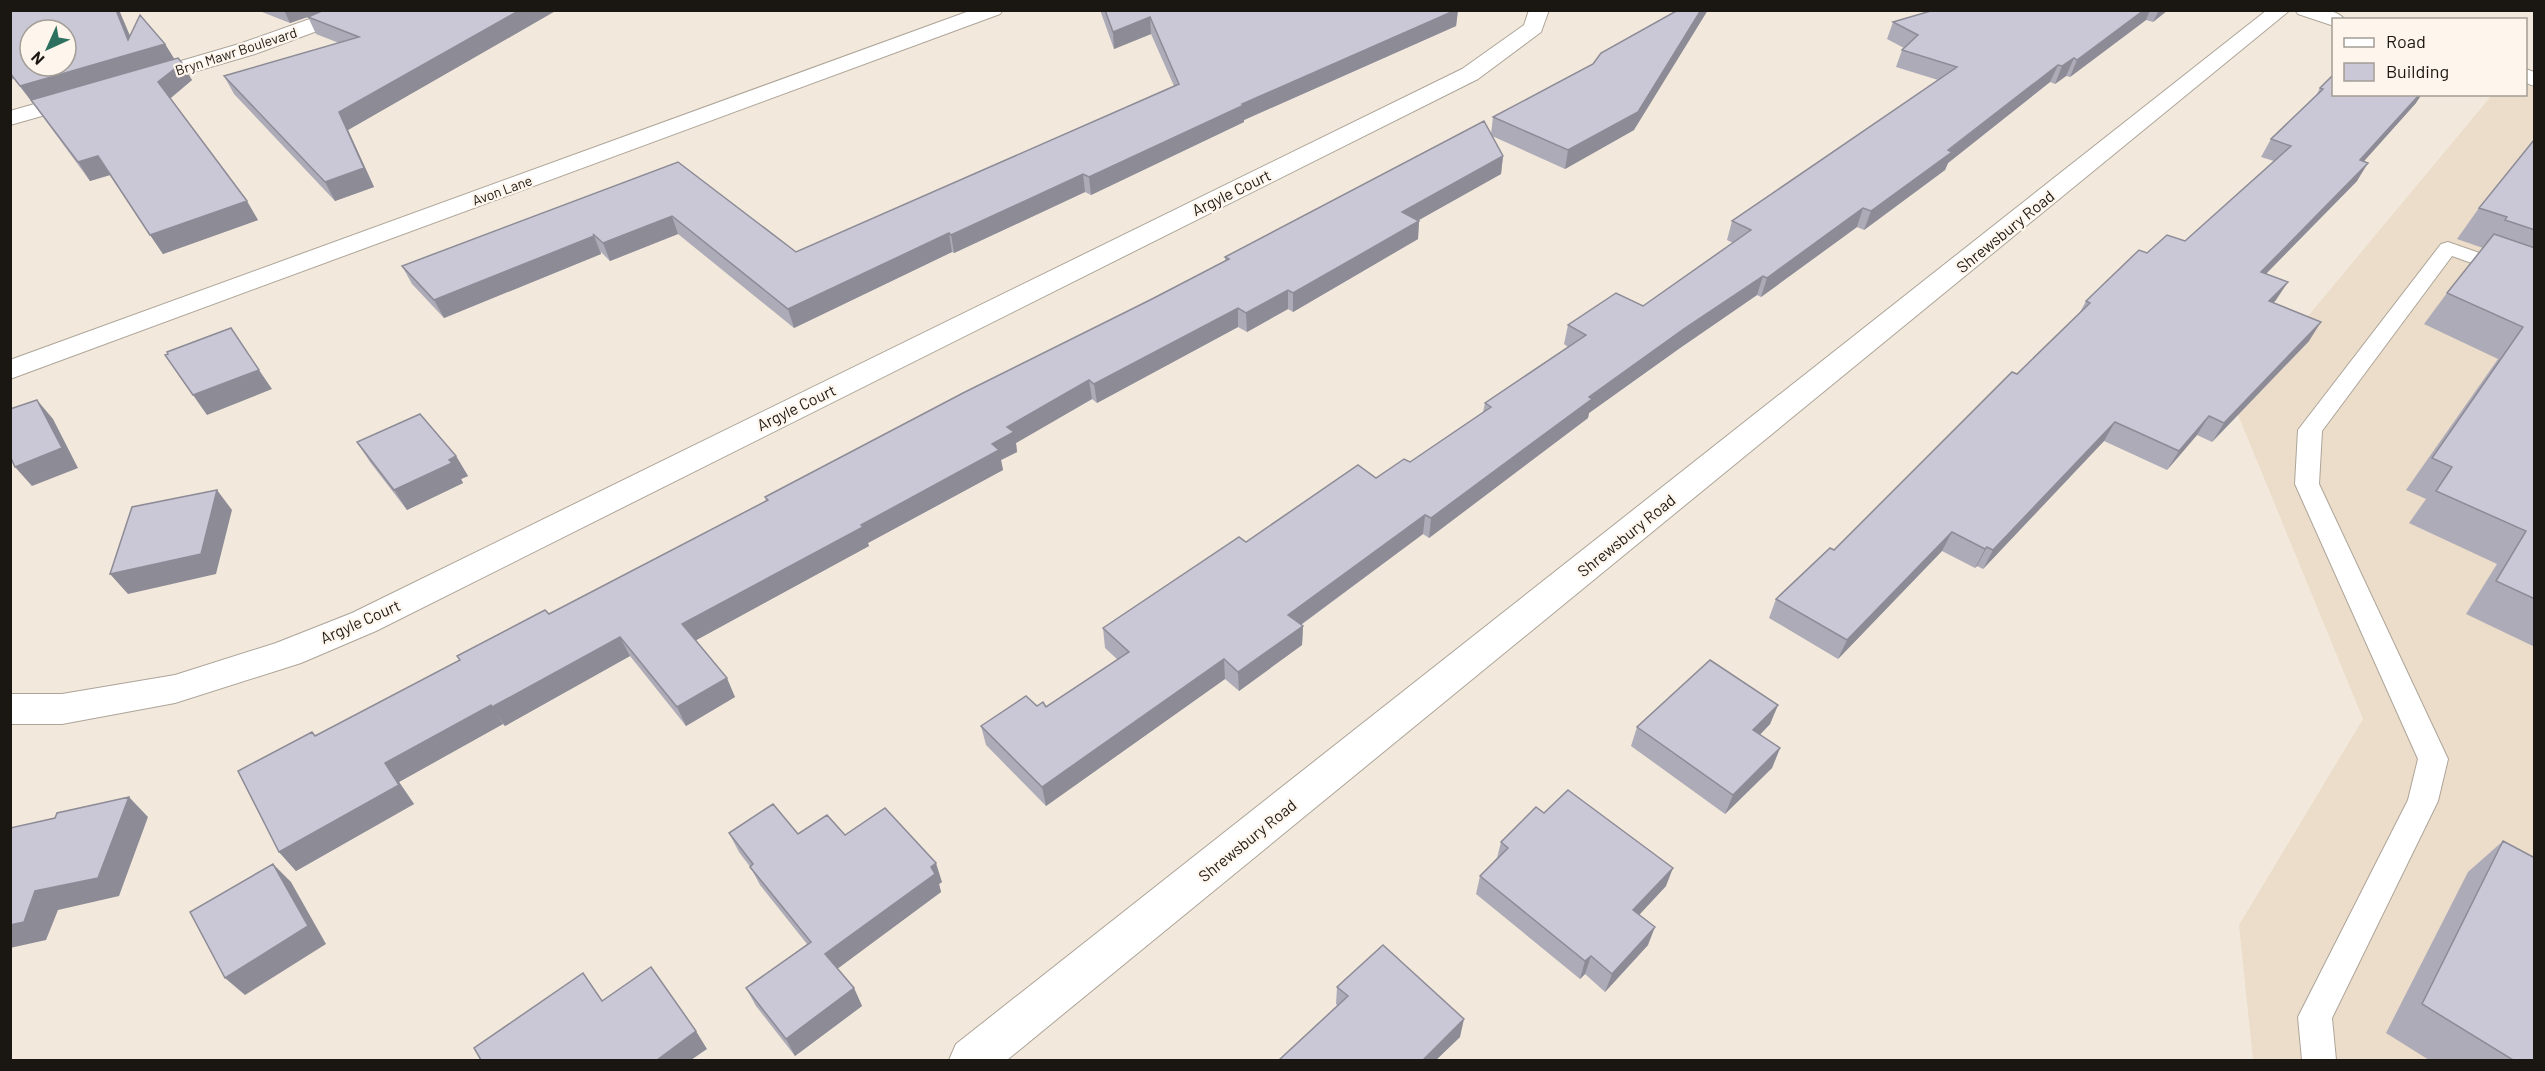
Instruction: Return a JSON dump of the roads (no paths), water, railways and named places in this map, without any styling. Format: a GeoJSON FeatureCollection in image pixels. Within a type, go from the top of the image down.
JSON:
{"type":"FeatureCollection","features":[{"type":"Feature","properties":{"kind":"street","name":"Bryn Mawr Boulevard"},"geometry":{"type":"LineString","coordinates":[[123,85],[248,49],[356,10]]}},
{"type":"Feature","properties":{"kind":"street","name":"Avon Lane"},"geometry":{"type":"LineString","coordinates":[[10,370],[993,10]]}},
{"type":"Feature","properties":{"kind":"street","name":"Argyle Court"},"geometry":{"type":"LineString","coordinates":[[10,709],[62,709],[175,689],[288,653],[363,622],[1470,74],[1534,28],[1539,10]]}},
{"type":"Feature","properties":{"kind":"street","name":"Shrewsbury Road"},"geometry":{"type":"LineString","coordinates":[[972,1060],[2280,10]]}},
{"type":"Feature","properties":{"kind":"street"},"geometry":{"type":"LineString","coordinates":[[2305,10],[2332,19]]}},
{"type":"Feature","properties":{"kind":"street"},"geometry":{"type":"LineString","coordinates":[[10,118],[101,92]]}},
{"type":"Feature","properties":{"kind":"lane"},"geometry":{"type":"LineString","coordinates":[[2319,1060],[2315,1017],[2423,801],[2433,759],[2307,484],[2310,430],[2448,248],[2535,279]]}}]}
